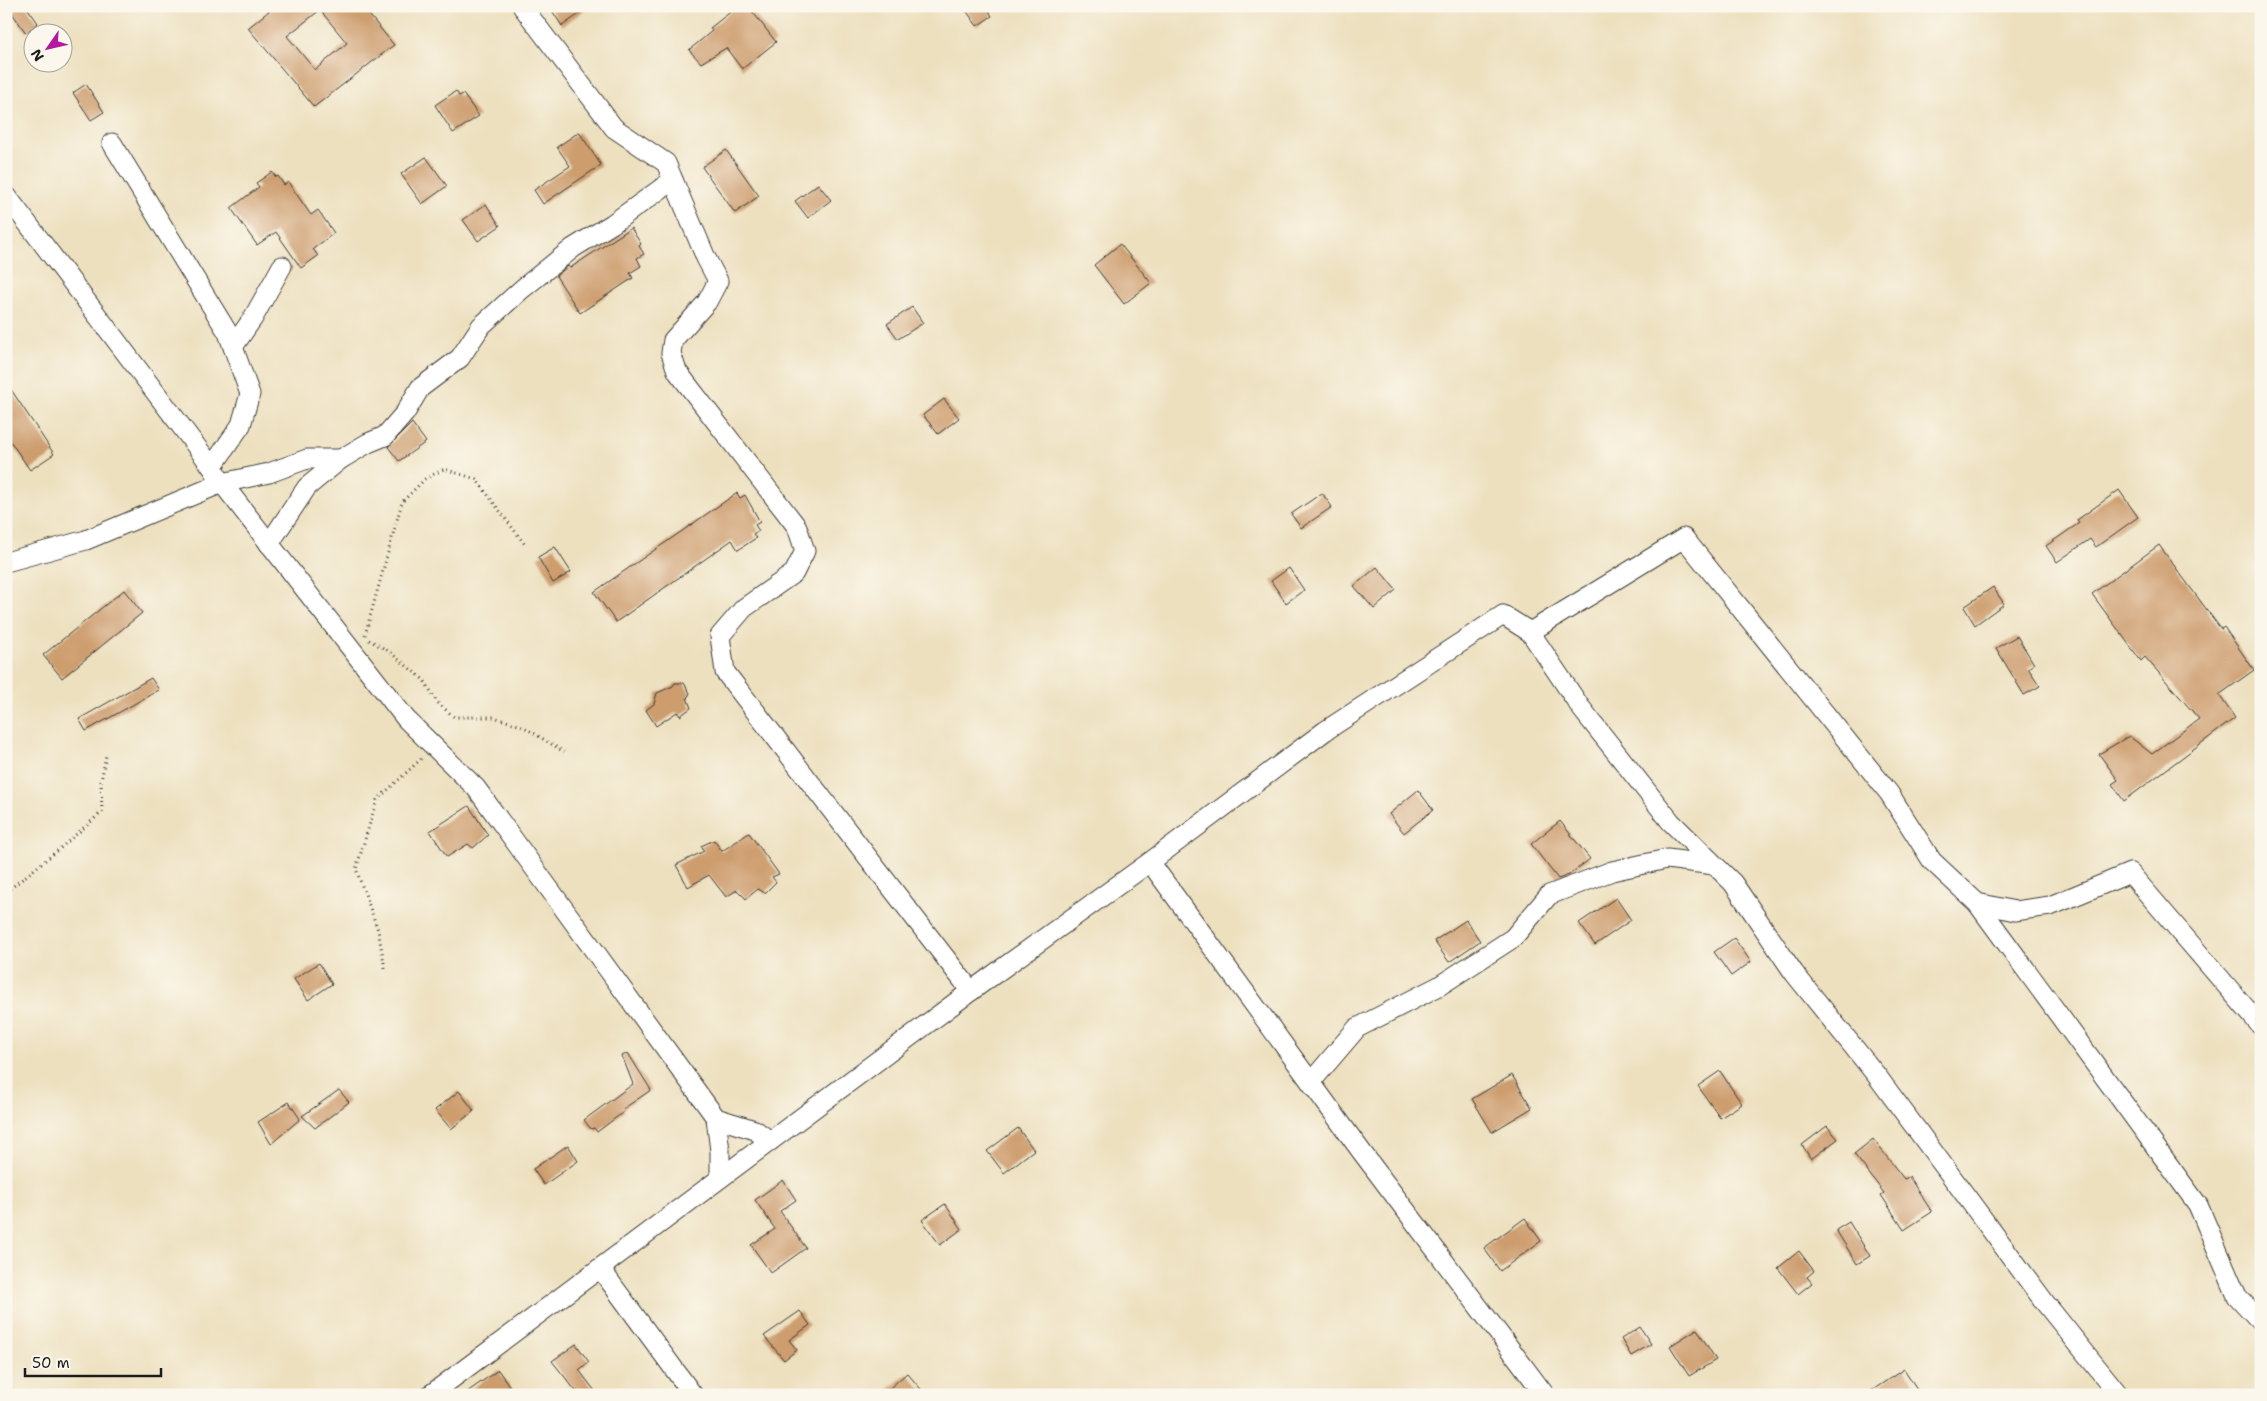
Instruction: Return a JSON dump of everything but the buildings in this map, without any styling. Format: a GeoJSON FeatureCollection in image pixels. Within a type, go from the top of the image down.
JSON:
{"type":"FeatureCollection","features":[{"type":"Feature","properties":{"kind":"street"},"geometry":{"type":"LineString","coordinates":[[522,6],[614,128],[666,163],[706,258],[718,281],[707,302],[673,340],[671,353],[677,371],[797,527],[804,551],[794,573],[744,608],[720,636],[725,672],[971,992]]}},
{"type":"Feature","properties":{"kind":"street"},"geometry":{"type":"LineString","coordinates":[[112,143],[228,333],[250,394],[241,425],[212,467]]}},
{"type":"Feature","properties":{"kind":"street"},"geometry":{"type":"LineString","coordinates":[[269,544],[307,487],[341,459],[368,443],[385,436],[405,413],[420,388],[460,358],[481,326],[522,289],[573,248],[612,224],[673,180]]}},
{"type":"Feature","properties":{"kind":"street"},"geometry":{"type":"LineString","coordinates":[[6,195],[212,467],[222,483],[406,719],[476,788],[716,1118],[720,1151],[720,1178]]}},
{"type":"Feature","properties":{"kind":"street"},"geometry":{"type":"LineString","coordinates":[[233,347],[253,318],[282,266]]}},
{"type":"Feature","properties":{"kind":"street"},"geometry":{"type":"LineString","coordinates":[[6,562],[86,540],[222,483],[269,473],[308,459],[341,459]]}},
{"type":"Feature","properties":{"kind":"street"},"geometry":{"type":"LineString","coordinates":[[1530,632],[1684,538],[1889,793],[1932,861],[1977,903],[2198,1204],[2237,1296],[2261,1322]]}},
{"type":"Feature","properties":{"kind":"street"},"geometry":{"type":"LineString","coordinates":[[430,1395],[1325,731],[1503,615],[1530,632],[1587,716],[1671,822],[1733,883],[1794,973],[1877,1076],[2046,1304],[2119,1395]]}},
{"type":"Feature","properties":{"kind":"street"},"geometry":{"type":"LineString","coordinates":[[1311,1082],[1357,1028],[1439,986],[1513,938],[1549,895],[1612,871],[1668,859],[1714,865]]}},
{"type":"Feature","properties":{"kind":"street"},"geometry":{"type":"LineString","coordinates":[[1150,862],[1311,1082],[1545,1395]]}},
{"type":"Feature","properties":{"kind":"street"},"geometry":{"type":"LineString","coordinates":[[1977,903],[2015,910],[2050,906],[2130,873],[2261,1026]]}},
{"type":"Feature","properties":{"kind":"street"},"geometry":{"type":"LineString","coordinates":[[716,1118],[755,1130],[770,1141]]}},
{"type":"Feature","properties":{"kind":"street"},"geometry":{"type":"LineString","coordinates":[[600,1268],[693,1395]]}},
{"type":"Feature","properties":{"kind":"path"},"geometry":{"type":"LineString","coordinates":[[363,663],[364,637],[402,502],[425,479],[444,469],[476,479],[526,546]]}},
{"type":"Feature","properties":{"kind":"path"},"geometry":{"type":"LineString","coordinates":[[364,637],[386,650],[424,680],[438,702],[454,717],[494,717],[524,727],[564,752]]}},
{"type":"Feature","properties":{"kind":"path"},"geometry":{"type":"LineString","coordinates":[[385,968],[378,930],[356,869],[377,800],[434,746]]}},
{"type":"Feature","properties":{"kind":"path"},"geometry":{"type":"LineString","coordinates":[[6,892],[102,812],[100,782],[106,754]]}}]}
